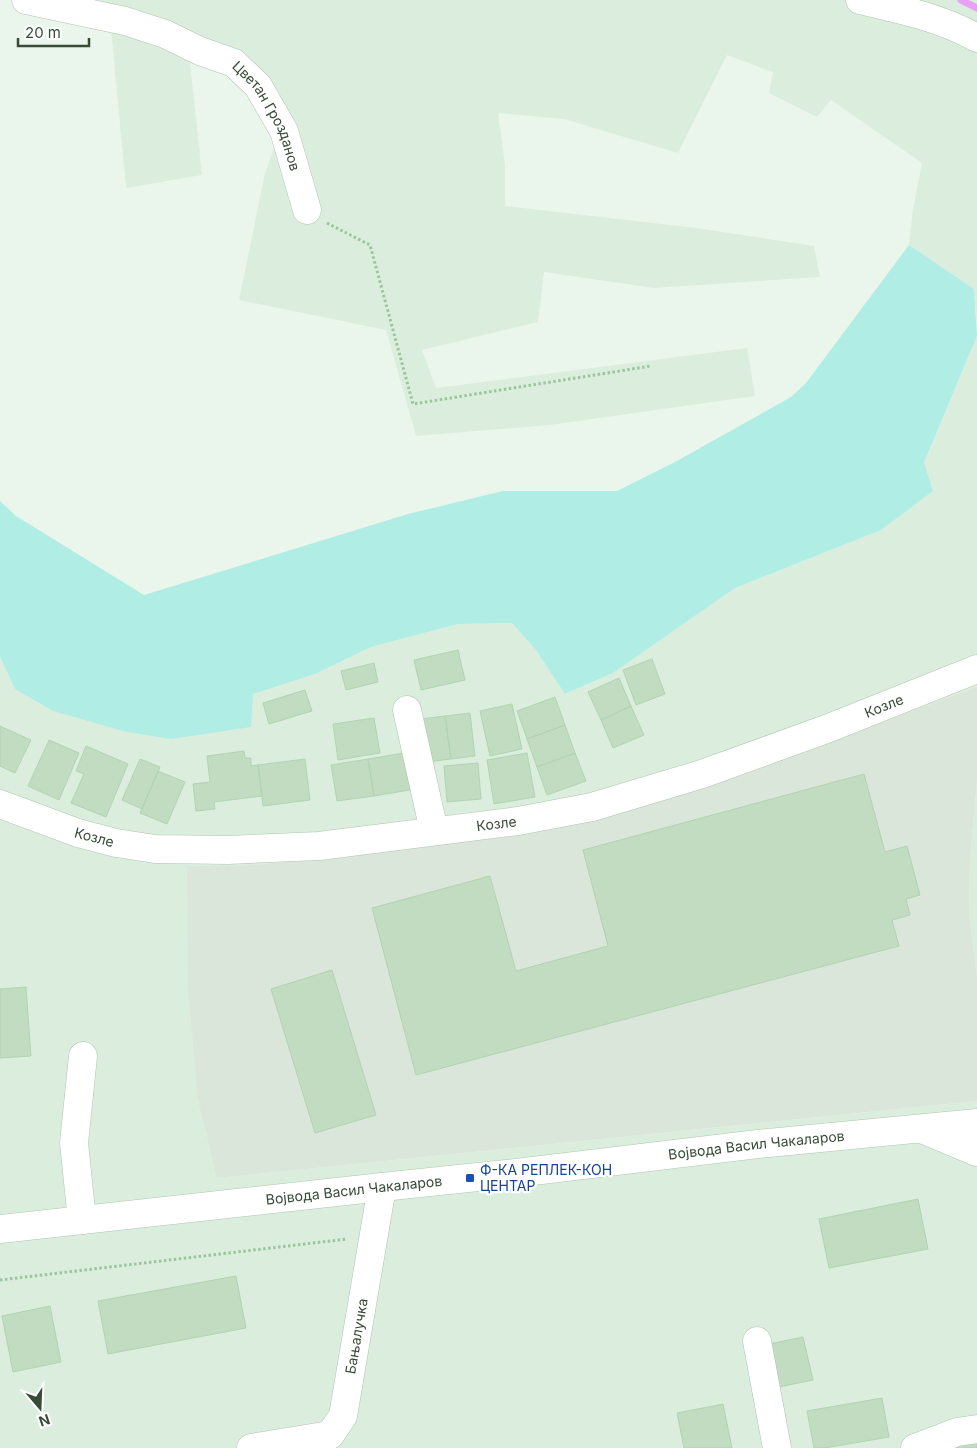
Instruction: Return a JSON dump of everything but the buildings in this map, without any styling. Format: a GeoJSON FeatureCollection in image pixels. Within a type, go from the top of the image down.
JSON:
{"type":"FeatureCollection","features":[{"type":"Feature","properties":{"kind":"street","name":"Цветан Грозданов"},"geometry":{"type":"LineString","coordinates":[[26,0],[124,21],[165,34],[200,51],[234,64],[258,86],[284,131],[307,210]]}},
{"type":"Feature","properties":{"kind":"street"},"geometry":{"type":"LineString","coordinates":[[860,0],[916,13],[977,38]]}},
{"type":"Feature","properties":{"kind":"street","name":"Козле"},"geometry":{"type":"LineString","coordinates":[[0,804],[78,833],[116,844],[156,849],[228,850],[319,846],[518,820],[592,807],[711,770],[829,728],[977,669]]}},
{"type":"Feature","properties":{"kind":"street"},"geometry":{"type":"LineString","coordinates":[[407,710],[434,831]]}},
{"type":"Feature","properties":{"kind":"street"},"geometry":{"type":"LineString","coordinates":[[82,1056],[74,1143],[82,1220]]}},
{"type":"Feature","properties":{"kind":"street","name":"Војвода Васил Чакаларов"},"geometry":{"type":"LineString","coordinates":[[0,1229],[516,1174],[758,1144],[977,1122]]}},
{"type":"Feature","properties":{"kind":"street"},"geometry":{"type":"LineString","coordinates":[[921,1129],[977,1152]]}},
{"type":"Feature","properties":{"kind":"street","name":"Бањалучка"},"geometry":{"type":"LineString","coordinates":[[251,1448],[289,1445],[330,1434],[343,1416],[382,1187]]}},
{"type":"Feature","properties":{"kind":"street"},"geometry":{"type":"LineString","coordinates":[[757,1341],[777,1448]]}},
{"type":"Feature","properties":{"kind":"street"},"geometry":{"type":"LineString","coordinates":[[916,1448],[957,1432],[977,1429]]}},
{"type":"Feature","properties":{"kind":"path"},"geometry":{"type":"LineString","coordinates":[[307,210],[320,220],[370,245],[413,404],[651,366]]}},
{"type":"Feature","properties":{"kind":"path"},"geometry":{"type":"LineString","coordinates":[[0,1280],[374,1236]]}},
{"type":"Feature","properties":{"kind":"shaded area"},"geometry":{"type":"Polygon","coordinates":[[[26,0],[977,0],[977,328],[974,289],[909,245],[913,209],[922,163],[831,100],[817,117],[769,93],[773,72],[727,55],[678,153],[564,119],[498,113],[505,164],[505,206],[696,228],[814,246],[820,277],[654,288],[544,272],[538,322],[422,350],[436,388],[747,348],[755,396],[550,425],[416,436],[386,330],[239,300],[265,173],[279,135],[262,86],[188,44],[202,175],[126,188],[110,18],[26,0]]]}},
{"type":"Feature","properties":{"kind":"shaded area"},"geometry":{"type":"Polygon","coordinates":[[[909,245],[974,289],[977,336],[924,463],[933,491],[881,530],[735,588],[613,673],[565,694],[536,650],[512,623],[458,624],[371,647],[315,674],[253,694],[251,727],[171,739],[127,732],[53,711],[15,689],[0,657],[0,501],[16,516],[144,595],[408,514],[503,491],[617,491],[675,462],[791,397],[806,383],[909,245]]]}},
{"type":"Feature","properties":{"kind":"shaded area"},"geometry":{"type":"Polygon","coordinates":[[[977,336],[977,687],[799,752],[480,837],[256,865],[187,866],[217,1178],[977,1101],[977,1448],[0,1448],[0,657],[15,689],[253,694],[315,674],[371,647],[458,624],[512,623],[536,650],[566,694],[613,673],[735,588],[881,530],[924,464],[977,336]]]}},
{"type":"Feature","properties":{"kind":"shaded area"},"geometry":{"type":"Polygon","coordinates":[[[977,687],[977,780],[970,860],[969,914],[977,976],[977,1101],[217,1178],[198,1100],[188,988],[187,866],[256,865],[480,837],[799,752],[977,687]]]}},
{"type":"Feature","properties":{"kind":"shaded area"},"geometry":{"type":"Polygon","coordinates":[[[977,780],[977,976],[969,914],[970,860],[977,780]]]}},
{"type":"Feature","properties":{"kind":"waterway"},"geometry":{"type":"LineString","coordinates":[[961,0],[977,8]]}},
{"type":"Feature","properties":{"kind":"place","name":"Ф-КА РЕПЛЕК-КОН ЦЕНТАР"},"geometry":{"type":"Point","coordinates":[470,1178]}}]}
